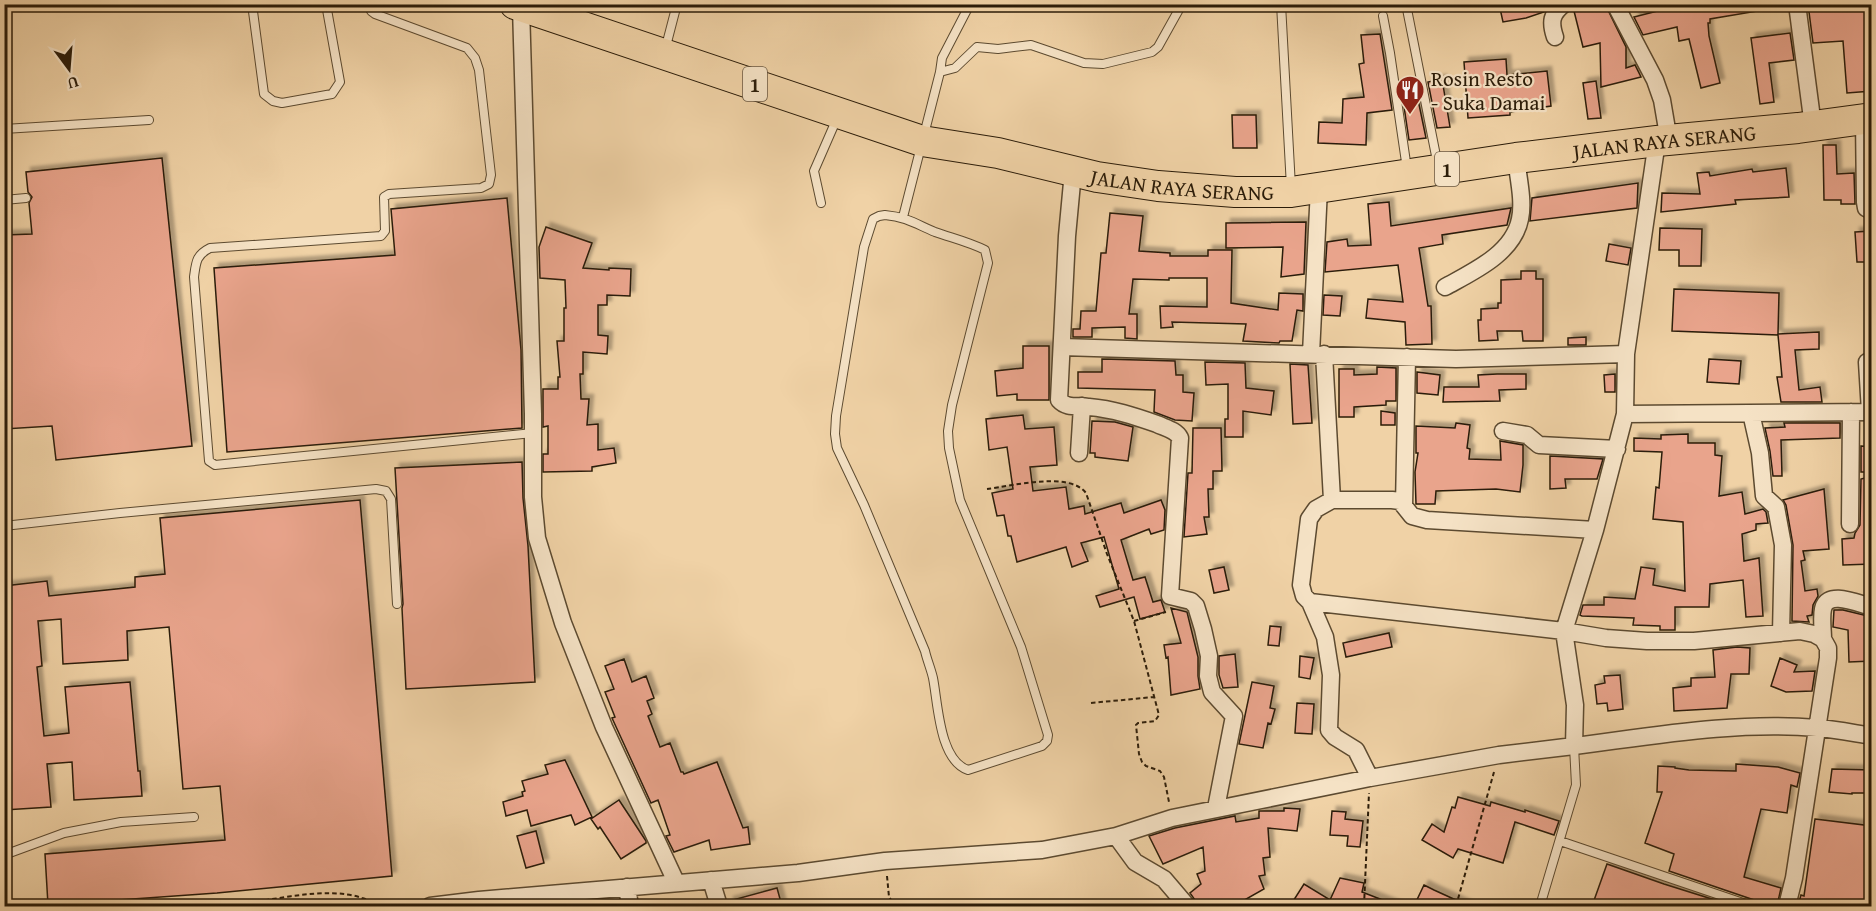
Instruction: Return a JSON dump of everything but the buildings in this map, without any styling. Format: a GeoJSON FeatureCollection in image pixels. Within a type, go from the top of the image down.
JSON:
{"type":"FeatureCollection","features":[{"type":"Feature","properties":{"kind":"highway","name":"JALAN RAYA SERANG"},"geometry":{"type":"LineString","coordinates":[[519,5],[922,141],[1011,156],[1073,172],[1158,186],[1235,192],[1305,190],[1516,158],[1868,118]]}},
{"type":"Feature","properties":{"kind":"street"},"geometry":{"type":"LineString","coordinates":[[1556,37],[1552,20],[1554,14],[1564,4]]}},
{"type":"Feature","properties":{"kind":"street"},"geometry":{"type":"LineString","coordinates":[[1574,746],[1575,705],[1564,631],[1595,530],[1625,414],[1626,354],[1663,141],[1662,100],[1655,80],[1615,4]]}},
{"type":"Feature","properties":{"kind":"street"},"geometry":{"type":"LineString","coordinates":[[1797,4],[1813,126]]}},
{"type":"Feature","properties":{"kind":"street"},"geometry":{"type":"LineString","coordinates":[[519,5],[533,497],[537,538],[556,602],[604,727],[676,882]]}},
{"type":"Feature","properties":{"kind":"street"},"geometry":{"type":"LineString","coordinates":[[1868,118],[1865,202],[1866,208],[1872,211]]}},
{"type":"Feature","properties":{"kind":"street"},"geometry":{"type":"LineString","coordinates":[[1445,287],[1491,260],[1517,230],[1521,218],[1516,158]]}},
{"type":"Feature","properties":{"kind":"street"},"geometry":{"type":"LineString","coordinates":[[1073,172],[1067,236],[1059,400],[1068,406],[1082,406],[1131,415],[1178,434],[1181,445],[1173,529],[1170,596],[1191,601],[1196,606],[1209,656],[1208,676],[1212,692],[1234,716],[1216,808]]}},
{"type":"Feature","properties":{"kind":"street"},"geometry":{"type":"LineString","coordinates":[[1305,190],[1317,354],[1332,500]]}},
{"type":"Feature","properties":{"kind":"street"},"geometry":{"type":"LineString","coordinates":[[1062,346],[1456,359],[1626,354]]}},
{"type":"Feature","properties":{"kind":"street"},"geometry":{"type":"LineString","coordinates":[[1404,506],[1407,357]]}},
{"type":"Feature","properties":{"kind":"street"},"geometry":{"type":"LineString","coordinates":[[1625,414],[1871,412],[1867,362]]}},
{"type":"Feature","properties":{"kind":"street"},"geometry":{"type":"LineString","coordinates":[[1079,453],[1082,406]]}},
{"type":"Feature","properties":{"kind":"street"},"geometry":{"type":"LineString","coordinates":[[1850,524],[1851,412]]}},
{"type":"Feature","properties":{"kind":"street"},"geometry":{"type":"LineString","coordinates":[[1751,413],[1760,453],[1763,491],[1767,499],[1776,507],[1783,545],[1781,633]]}},
{"type":"Feature","properties":{"kind":"street"},"geometry":{"type":"LineString","coordinates":[[1503,431],[1527,435],[1539,445],[1617,449]]}},
{"type":"Feature","properties":{"kind":"street"},"geometry":{"type":"LineString","coordinates":[[1370,778],[1356,750],[1335,737],[1329,730],[1331,675],[1325,637],[1301,585],[1306,530],[1309,519],[1316,509],[1332,500],[1392,500],[1400,501],[1412,516],[1427,520],[1595,530]]}},
{"type":"Feature","properties":{"kind":"street"},"geometry":{"type":"LineString","coordinates":[[1787,906],[1794,878],[1828,658],[1828,648],[1823,639],[1823,609],[1826,602],[1842,599],[1872,607]]}},
{"type":"Feature","properties":{"kind":"street"},"geometry":{"type":"LineString","coordinates":[[1310,602],[1564,631],[1606,638],[1694,641],[1800,631],[1823,639]]}},
{"type":"Feature","properties":{"kind":"street"},"geometry":{"type":"LineString","coordinates":[[430,906],[481,903],[627,886],[798,873],[885,861],[1042,850],[1122,834],[1172,818],[1216,808],[1499,754],[1737,728],[1817,728],[1872,736]]}},
{"type":"Feature","properties":{"kind":"street"},"geometry":{"type":"LineString","coordinates":[[1122,834],[1135,862],[1164,879],[1187,906]]}},
{"type":"Feature","properties":{"kind":"street"},"geometry":{"type":"LineString","coordinates":[[711,880],[718,906]]}},
{"type":"Feature","properties":{"kind":"street"},"geometry":{"type":"LineString","coordinates":[[627,886],[630,906]]}},
{"type":"Feature","properties":{"kind":"lane"},"geometry":{"type":"LineString","coordinates":[[252,4],[264,94],[273,101],[282,103],[332,94],[340,82],[326,4]]}},
{"type":"Feature","properties":{"kind":"lane"},"geometry":{"type":"LineString","coordinates":[[371,4],[371,11],[375,14],[467,48],[475,58],[479,70],[491,176],[489,184],[481,188],[389,194],[384,197],[385,231],[381,236],[210,248],[201,253],[195,264],[194,277],[209,461],[215,465],[532,433]]}},
{"type":"Feature","properties":{"kind":"lane"},"geometry":{"type":"LineString","coordinates":[[664,54],[677,4]]}},
{"type":"Feature","properties":{"kind":"lane"},"geometry":{"type":"LineString","coordinates":[[903,217],[942,58],[970,4]]}},
{"type":"Feature","properties":{"kind":"lane"},"geometry":{"type":"LineString","coordinates":[[940,72],[955,68],[977,47],[998,49],[1031,45],[1084,63],[1103,64],[1147,54],[1158,47],[1182,4]]}},
{"type":"Feature","properties":{"kind":"lane"},"geometry":{"type":"LineString","coordinates":[[1281,4],[1305,190]]}},
{"type":"Feature","properties":{"kind":"lane"},"geometry":{"type":"LineString","coordinates":[[1406,4],[1439,170]]}},
{"type":"Feature","properties":{"kind":"lane"},"geometry":{"type":"LineString","coordinates":[[1383,16],[1408,176]]}},
{"type":"Feature","properties":{"kind":"lane"},"geometry":{"type":"LineString","coordinates":[[821,203],[814,171],[839,113]]}},
{"type":"Feature","properties":{"kind":"lane"},"geometry":{"type":"LineString","coordinates":[[4,129],[149,120]]}},
{"type":"Feature","properties":{"kind":"lane"},"geometry":{"type":"LineString","coordinates":[[4,200],[26,198]]}},
{"type":"Feature","properties":{"kind":"lane"},"geometry":{"type":"LineString","coordinates":[[885,215],[903,217],[935,232],[974,244],[985,250],[987,256],[988,263],[952,405],[948,448],[960,500],[1021,647],[1048,735],[1047,741],[1042,746],[968,770],[960,767],[952,756],[941,730],[932,676],[925,651],[864,505],[837,447],[835,434],[864,247],[873,219],[885,215]]}},
{"type":"Feature","properties":{"kind":"lane"},"geometry":{"type":"LineString","coordinates":[[4,526],[376,489],[386,491],[391,499],[397,604]]}},
{"type":"Feature","properties":{"kind":"lane"},"geometry":{"type":"LineString","coordinates":[[1540,906],[1576,785],[1574,746]]}},
{"type":"Feature","properties":{"kind":"lane"},"geometry":{"type":"LineString","coordinates":[[4,855],[64,833],[98,826],[121,822],[194,817]]}},
{"type":"Feature","properties":{"kind":"lane"},"geometry":{"type":"LineString","coordinates":[[1560,841],[1752,906]]}},
{"type":"Feature","properties":{"kind":"path"},"geometry":{"type":"LineString","coordinates":[[987,489],[1061,481],[1082,487],[1086,494],[1134,621],[1154,697],[1158,718],[1138,723],[1135,728],[1142,762],[1160,771],[1164,777],[1172,818]]}},
{"type":"Feature","properties":{"kind":"path"},"geometry":{"type":"LineString","coordinates":[[1134,621],[1169,612],[1170,596]]}},
{"type":"Feature","properties":{"kind":"path"},"geometry":{"type":"LineString","coordinates":[[1091,703],[1154,697]]}},
{"type":"Feature","properties":{"kind":"path"},"geometry":{"type":"LineString","coordinates":[[1456,906],[1499,754]]}},
{"type":"Feature","properties":{"kind":"path"},"geometry":{"type":"LineString","coordinates":[[1364,906],[1370,778]]}},
{"type":"Feature","properties":{"kind":"path"},"geometry":{"type":"LineString","coordinates":[[885,861],[889,897],[896,906]]}},
{"type":"Feature","properties":{"kind":"path"},"geometry":{"type":"LineString","coordinates":[[228,906],[279,897],[342,894],[362,897],[378,906]]}},
{"type":"Feature","properties":{"kind":"place","name":"Rosin Resto - Suka Damai"},"geometry":{"type":"Point","coordinates":[1410,116]}}]}
